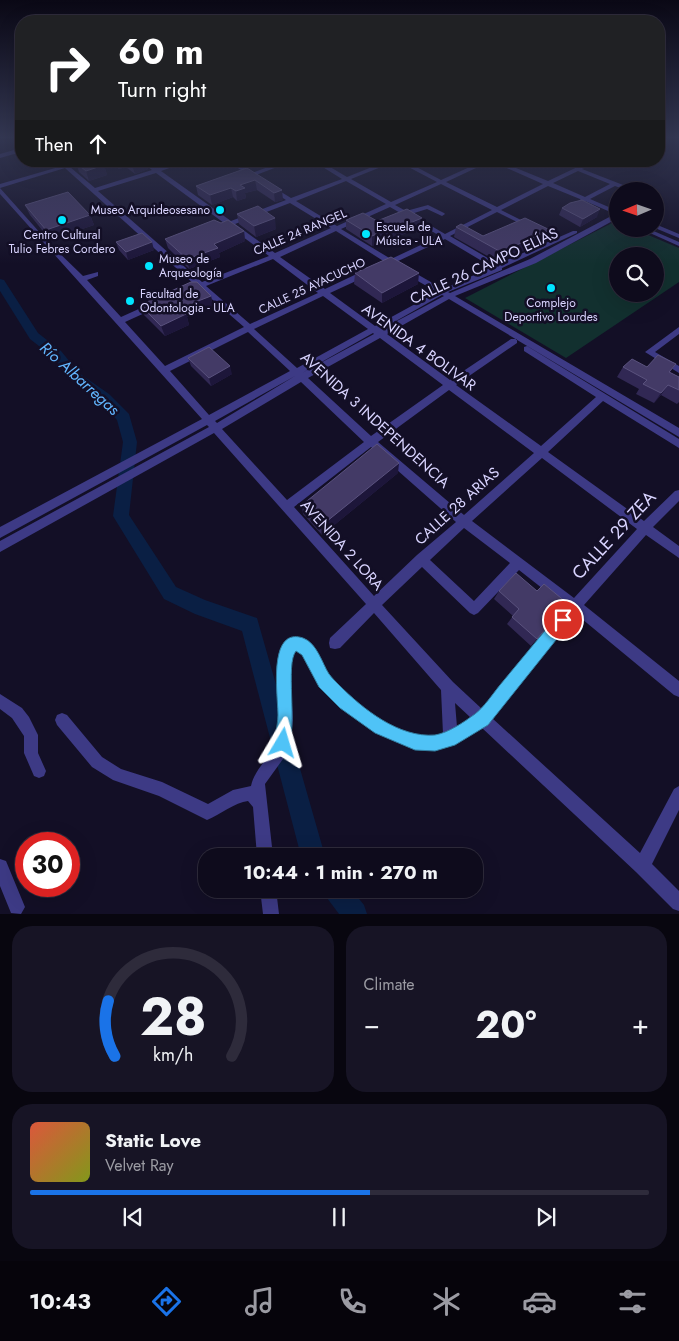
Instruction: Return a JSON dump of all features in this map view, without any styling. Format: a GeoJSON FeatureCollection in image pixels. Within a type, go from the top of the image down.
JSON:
{"type":"FeatureCollection","features":[{"type":"Feature","properties":{"kind":"street"},"geometry":{"type":"LineString","coordinates":[[0,186],[21,179]]}},
{"type":"Feature","properties":{"kind":"street","name":"AVENIDA 3 INDEPENDENCIA"},"geometry":{"type":"LineString","coordinates":[[80,179],[300,374],[370,441],[463,521],[679,690]]}},
{"type":"Feature","properties":{"kind":"street"},"geometry":{"type":"LineString","coordinates":[[93,190],[131,179]]}},
{"type":"Feature","properties":{"kind":"street","name":"AVENIDA 4 BOLIVAR"},"geometry":{"type":"LineString","coordinates":[[167,179],[679,553]]}},
{"type":"Feature","properties":{"kind":"street"},"geometry":{"type":"LineString","coordinates":[[230,224],[344,179]]}},
{"type":"Feature","properties":{"kind":"street"},"geometry":{"type":"LineString","coordinates":[[347,179],[505,272]]}},
{"type":"Feature","properties":{"kind":"street"},"geometry":{"type":"LineString","coordinates":[[435,179],[540,231]]}},
{"type":"Feature","properties":{"kind":"street","name":"CALLE 24 RANGEL"},"geometry":{"type":"LineString","coordinates":[[191,289],[273,257],[449,179]]}},
{"type":"Feature","properties":{"kind":"street"},"geometry":{"type":"LineString","coordinates":[[536,179],[609,211]]}},
{"type":"Feature","properties":{"kind":"street","name":"CALLE 25 AYACUCHO"},"geometry":{"type":"LineString","coordinates":[[382,266],[446,236],[496,208],[556,179]]}},
{"type":"Feature","properties":{"kind":"street"},"geometry":{"type":"LineString","coordinates":[[268,185],[444,295],[679,433]]}},
{"type":"Feature","properties":{"kind":"street"},"geometry":{"type":"LineString","coordinates":[[583,200],[609,187]]}},
{"type":"Feature","properties":{"kind":"street","name":"AVENIDA 2 LORA"},"geometry":{"type":"LineString","coordinates":[[0,190],[448,687],[642,866],[679,903]]}},
{"type":"Feature","properties":{"kind":"street"},"geometry":{"type":"LineString","coordinates":[[407,213],[428,207],[442,214]]}},
{"type":"Feature","properties":{"kind":"street","name":"CALLE 26 CAMPO ELÍAS"},"geometry":{"type":"LineString","coordinates":[[0,547],[181,448],[212,424],[496,266],[609,217]]}},
{"type":"Feature","properties":{"kind":"street","name":"CALLE 26 CAMPO ELÍAS"},"geometry":{"type":"LineString","coordinates":[[444,295],[505,272],[565,245],[609,218]]}},
{"type":"Feature","properties":{"kind":"street"},"geometry":{"type":"LineString","coordinates":[[664,230],[679,236]]}},
{"type":"Feature","properties":{"kind":"street"},"geometry":{"type":"LineString","coordinates":[[549,236],[565,245]]}},
{"type":"Feature","properties":{"kind":"street"},"geometry":{"type":"LineString","coordinates":[[664,238],[679,244]]}},
{"type":"Feature","properties":{"kind":"street","name":"CALLE 25 AYACUCHO"},"geometry":{"type":"LineString","coordinates":[[164,370],[322,293],[374,270]]}},
{"type":"Feature","properties":{"kind":"street"},"geometry":{"type":"LineString","coordinates":[[82,279],[95,274]]}},
{"type":"Feature","properties":{"kind":"street"},"geometry":{"type":"LineString","coordinates":[[444,295],[679,444]]}},
{"type":"Feature","properties":{"kind":"street"},"geometry":{"type":"LineString","coordinates":[[120,321],[164,301]]}},
{"type":"Feature","properties":{"kind":"street"},"geometry":{"type":"LineString","coordinates":[[679,330],[649,352],[679,370]]}},
{"type":"Feature","properties":{"kind":"street"},"geometry":{"type":"LineString","coordinates":[[286,507],[370,441],[447,385],[514,341]]}},
{"type":"Feature","properties":{"kind":"street","name":"CALLE 28 ARIAS"},"geometry":{"type":"LineString","coordinates":[[335,643],[463,521],[542,453],[603,396]]}},
{"type":"Feature","properties":{"kind":"street","name":"CALLE 26 CAMPO ELÍAS"},"geometry":{"type":"LineString","coordinates":[[0,533],[173,439],[212,424]]}},
{"type":"Feature","properties":{"kind":"street","name":"CALLE 29 ZEA"},"geometry":{"type":"LineString","coordinates":[[450,739],[482,719],[574,606],[645,528],[679,494]]}},
{"type":"Feature","properties":{"kind":"street"},"geometry":{"type":"LineString","coordinates":[[421,560],[474,609],[518,563]]}},
{"type":"Feature","properties":{"kind":"street"},"geometry":{"type":"LineString","coordinates":[[264,848],[258,784],[261,776],[279,755],[286,731],[284,660],[290,646],[295,644],[302,645],[308,650],[325,681],[346,702],[381,728],[415,742],[435,743],[450,739],[448,687]]}},
{"type":"Feature","properties":{"kind":"street"},"geometry":{"type":"LineString","coordinates":[[0,701],[17,713],[27,726],[31,736],[32,753],[40,771]]}},
{"type":"Feature","properties":{"kind":"street"},"geometry":{"type":"LineString","coordinates":[[62,720],[97,762],[118,775],[162,789],[207,812],[215,810],[234,795],[243,793],[251,793],[259,802]]}},
{"type":"Feature","properties":{"kind":"street"},"geometry":{"type":"LineString","coordinates":[[642,866],[679,794]]}},
{"type":"Feature","properties":{"kind":"street"},"geometry":{"type":"LineString","coordinates":[[0,868],[17,907]]}},
{"type":"Feature","properties":{"kind":"street"},"geometry":{"type":"LineString","coordinates":[[269,898],[271,914]]}},
{"type":"Feature","properties":{"kind":"green space","name":"Complejo Deportivo Lourdes"},"geometry":{"type":"Polygon","coordinates":[[[609,225],[609,238],[655,238],[679,248],[679,282],[664,292],[664,247],[609,247],[609,302],[649,302],[566,358],[465,298],[609,225]]]}},
{"type":"Feature","properties":{"kind":"building"},"geometry":{"type":"Polygon","coordinates":[[[217,179],[264,179],[282,190],[274,193],[255,180],[240,185],[245,188],[236,191],[231,188],[210,195],[196,186],[217,179]]]}},
{"type":"Feature","properties":{"kind":"building"},"geometry":{"type":"Polygon","coordinates":[[[68,192],[90,215],[46,230],[25,205],[68,192]]]}},
{"type":"Feature","properties":{"kind":"building"},"geometry":{"type":"Polygon","coordinates":[[[582,200],[600,209],[583,219],[562,208],[570,203],[582,200]]]}},
{"type":"Feature","properties":{"kind":"building"},"geometry":{"type":"Polygon","coordinates":[[[258,206],[275,218],[254,226],[237,214],[258,206]]]}},
{"type":"Feature","properties":{"kind":"building"},"geometry":{"type":"Polygon","coordinates":[[[407,209],[422,218],[400,227],[397,225],[372,236],[346,220],[363,213],[377,221],[407,209]]]}},
{"type":"Feature","properties":{"kind":"building"},"geometry":{"type":"Polygon","coordinates":[[[525,218],[550,230],[501,252],[456,227],[461,224],[483,236],[525,218]]]}},
{"type":"Feature","properties":{"kind":"building"},"geometry":{"type":"Polygon","coordinates":[[[214,220],[221,223],[228,220],[244,231],[214,244],[218,248],[187,259],[165,239],[214,220]]]}},
{"type":"Feature","properties":{"kind":"building"},"geometry":{"type":"Polygon","coordinates":[[[142,233],[152,242],[126,252],[116,242],[142,233]]]}},
{"type":"Feature","properties":{"kind":"building"},"geometry":{"type":"Polygon","coordinates":[[[391,257],[419,273],[382,293],[355,273],[391,257]]]}},
{"type":"Feature","properties":{"kind":"building"},"geometry":{"type":"Polygon","coordinates":[[[191,282],[197,282],[211,296],[180,308],[186,314],[161,326],[140,305],[191,282]]]}},
{"type":"Feature","properties":{"kind":"building"},"geometry":{"type":"Polygon","coordinates":[[[209,347],[230,366],[209,378],[188,358],[209,347]]]}},
{"type":"Feature","properties":{"kind":"building"},"geometry":{"type":"Polygon","coordinates":[[[658,355],[676,364],[669,372],[679,377],[679,390],[668,385],[661,393],[643,384],[647,380],[623,367],[632,359],[647,367],[658,355]]]}},
{"type":"Feature","properties":{"kind":"building"},"geometry":{"type":"Polygon","coordinates":[[[377,444],[399,463],[321,526],[302,505],[377,444]]]}},
{"type":"Feature","properties":{"kind":"building"},"geometry":{"type":"Polygon","coordinates":[[[516,573],[537,591],[544,584],[567,603],[537,639],[512,617],[519,609],[499,591],[516,573]]]}},
{"type":"Feature","properties":{"kind":"waterway","name":"Río Albarregas"},"geometry":{"type":"LineString","coordinates":[[0,282],[34,336],[57,354],[74,376],[104,397],[124,418],[130,442],[121,516],[170,593],[202,608],[250,625],[311,848]]}},
{"type":"Feature","properties":{"kind":"waterway","name":"Río Albarregas"},"geometry":{"type":"LineString","coordinates":[[343,898],[355,914]]}},
{"type":"Feature","properties":{"kind":"place","name":"Museo Arquideosesano"},"geometry":{"type":"Point","coordinates":[220,210]}},
{"type":"Feature","properties":{"kind":"place","name":"Centro Cultural Tulio Febres Cordero"},"geometry":{"type":"Point","coordinates":[62,220]}},
{"type":"Feature","properties":{"kind":"place","name":"Escuela de Música - ULA"},"geometry":{"type":"Point","coordinates":[366,234]}},
{"type":"Feature","properties":{"kind":"place","name":"Museo de Arqueología"},"geometry":{"type":"Point","coordinates":[149,266]}},
{"type":"Feature","properties":{"kind":"place","name":"Complejo Deportivo Lourdes"},"geometry":{"type":"Point","coordinates":[551,288]}},
{"type":"Feature","properties":{"kind":"place","name":"Facultad de Odontologia - ULA"},"geometry":{"type":"Point","coordinates":[130,301]}},
{"type":"Feature","properties":{"kind":"route"},"geometry":{"type":"LineString","coordinates":[[283,743],[286,731],[284,660],[290,646],[295,644],[302,645],[308,650],[325,681],[346,702],[381,728],[415,742],[435,743],[450,739],[482,719],[563,620]]}}]}
